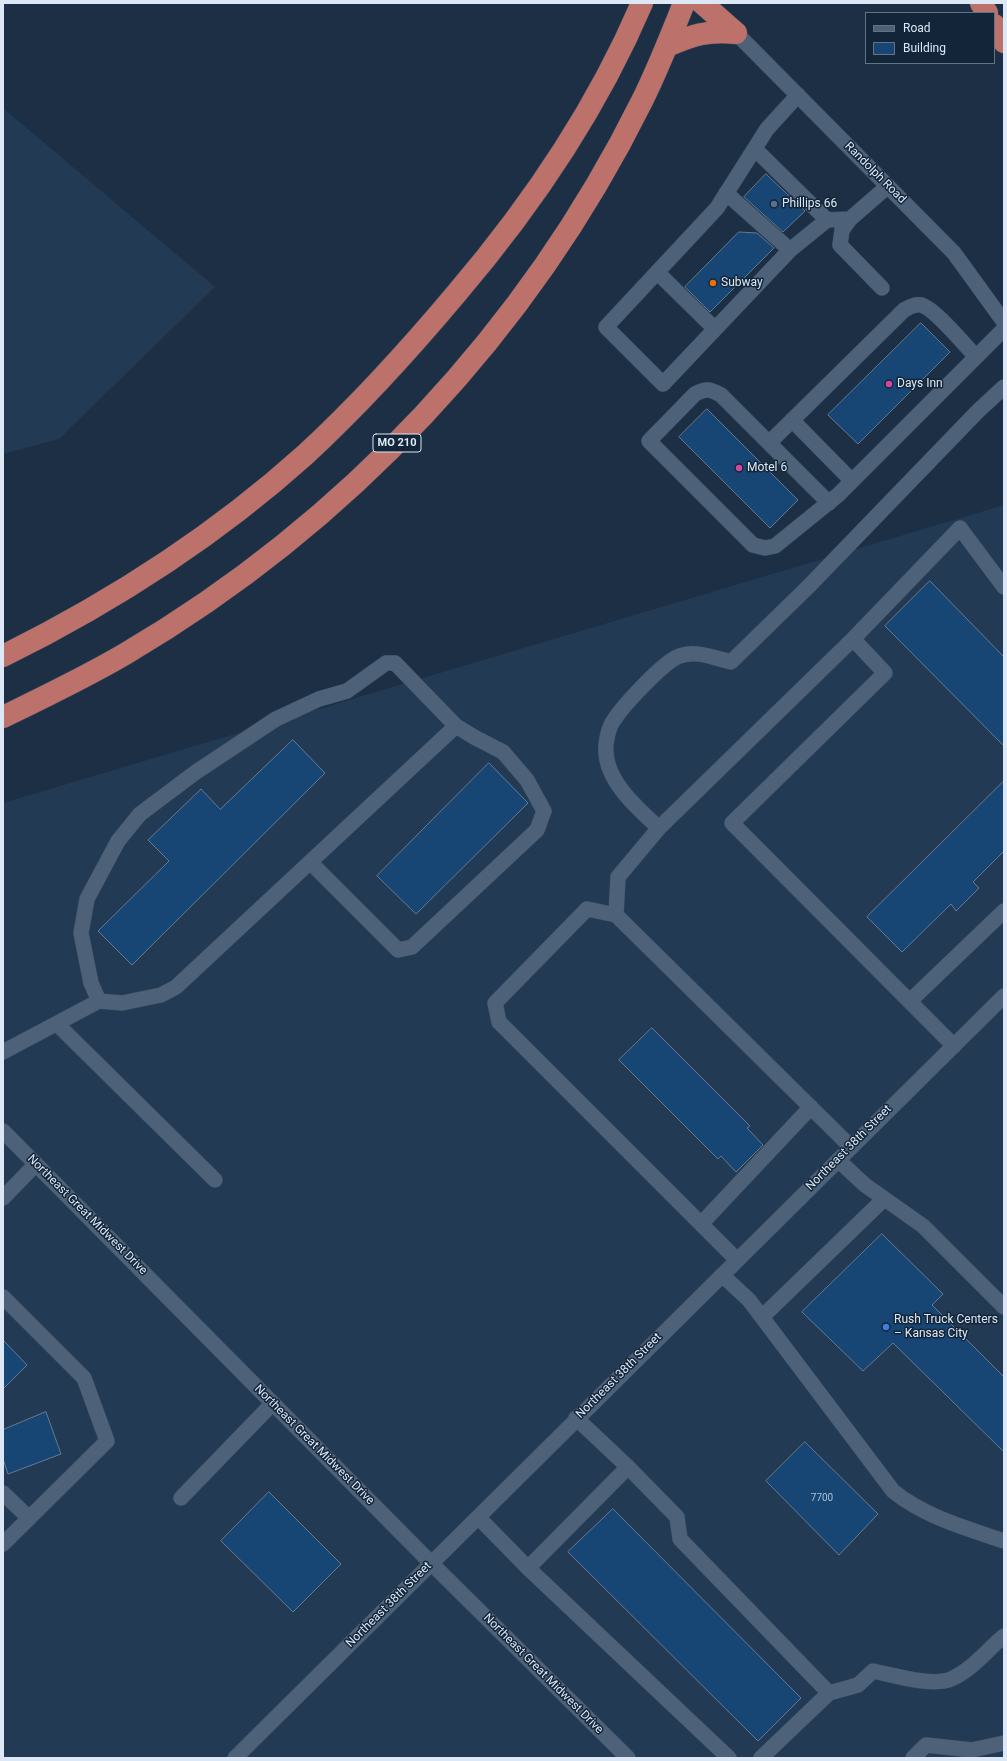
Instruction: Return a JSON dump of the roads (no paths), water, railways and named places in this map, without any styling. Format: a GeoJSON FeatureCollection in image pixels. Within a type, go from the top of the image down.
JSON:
{"type":"FeatureCollection","features":[{"type":"Feature","properties":{"kind":"highway"},"geometry":{"type":"LineString","coordinates":[[3,656],[60,627],[106,601],[197,541],[305,455],[365,397],[438,316],[524,211],[583,119],[610,71],[642,3]]}},
{"type":"Feature","properties":{"kind":"highway"},"geometry":{"type":"LineString","coordinates":[[669,3],[667,46],[700,33],[716,31],[736,33]]}},
{"type":"Feature","properties":{"kind":"highway","name":"MO 210"},"geometry":{"type":"LineString","coordinates":[[3,717],[126,654],[240,578],[326,510],[405,435],[461,374],[546,265],[605,172],[643,99],[667,46],[684,3]]}},
{"type":"Feature","properties":{"kind":"highway"},"geometry":{"type":"LineString","coordinates":[[702,3],[736,33]]}},
{"type":"Feature","properties":{"kind":"highway"},"geometry":{"type":"LineString","coordinates":[[724,3],[736,33]]}},
{"type":"Feature","properties":{"kind":"highway"},"geometry":{"type":"LineString","coordinates":[[981,3],[986,12]]}},
{"type":"Feature","properties":{"kind":"highway"},"geometry":{"type":"LineString","coordinates":[[995,27],[1004,42]]}},
{"type":"Feature","properties":{"kind":"street","name":"Randolph Road"},"geometry":{"type":"LineString","coordinates":[[736,33],[954,253],[1004,322]]}},
{"type":"Feature","properties":{"kind":"street"},"geometry":{"type":"LineString","coordinates":[[798,95],[767,129],[717,208],[606,327],[663,384],[790,250],[827,220],[850,219]]}},
{"type":"Feature","properties":{"kind":"street"},"geometry":{"type":"LineString","coordinates":[[755,149],[827,220]]}},
{"type":"Feature","properties":{"kind":"street"},"geometry":{"type":"LineString","coordinates":[[882,288],[840,245],[842,230],[850,219],[888,186]]}},
{"type":"Feature","properties":{"kind":"street"},"geometry":{"type":"LineString","coordinates":[[726,193],[790,250]]}},
{"type":"Feature","properties":{"kind":"street"},"geometry":{"type":"LineString","coordinates":[[657,272],[715,330]]}},
{"type":"Feature","properties":{"kind":"street"},"geometry":{"type":"LineString","coordinates":[[769,443],[904,310],[913,305],[923,305],[933,312],[976,357]]}},
{"type":"Feature","properties":{"kind":"street"},"geometry":{"type":"LineString","coordinates":[[828,503],[721,395],[712,390],[702,390],[694,394],[649,441],[753,545],[765,548],[775,546],[828,503],[852,481],[1004,329]]}},
{"type":"Feature","properties":{"kind":"street"},"geometry":{"type":"LineString","coordinates":[[658,828],[626,796],[611,772],[606,752],[611,726],[622,708],[662,669],[678,657],[694,654],[731,662],[809,586],[978,411],[1004,387]]}},
{"type":"Feature","properties":{"kind":"street"},"geometry":{"type":"LineString","coordinates":[[792,420],[852,481]]}},
{"type":"Feature","properties":{"kind":"street"},"geometry":{"type":"LineString","coordinates":[[616,915],[618,877],[658,828],[853,639],[960,528],[1004,587]]}},
{"type":"Feature","properties":{"kind":"street"},"geometry":{"type":"LineString","coordinates":[[853,639],[885,673],[732,823],[954,1046]]}},
{"type":"Feature","properties":{"kind":"street"},"geometry":{"type":"LineString","coordinates":[[99,1001],[91,983],[81,933],[87,900],[118,841],[140,814],[196,772],[276,719],[314,702],[347,691],[386,663],[395,663],[456,726],[474,738],[503,752],[527,780],[544,810],[537,830],[412,947],[398,950],[310,862]]}},
{"type":"Feature","properties":{"kind":"street"},"geometry":{"type":"LineString","coordinates":[[3,1052],[99,1001],[122,1003],[161,995],[176,987],[456,726]]}},
{"type":"Feature","properties":{"kind":"street"},"geometry":{"type":"LineString","coordinates":[[737,1260],[499,1022],[495,1004],[587,909],[616,915],[851,1147]]}},
{"type":"Feature","properties":{"kind":"street"},"geometry":{"type":"LineString","coordinates":[[910,1001],[1004,910]]}},
{"type":"Feature","properties":{"kind":"street","name":"Northeast 38th Street"},"geometry":{"type":"LineString","coordinates":[[235,1758],[431,1563],[479,1518],[576,1418],[1004,996]]}},
{"type":"Feature","properties":{"kind":"street"},"geometry":{"type":"LineString","coordinates":[[57,1024],[215,1180]]}},
{"type":"Feature","properties":{"kind":"street"},"geometry":{"type":"LineString","coordinates":[[701,1224],[811,1107]]}},
{"type":"Feature","properties":{"kind":"street","name":"Northeast Great Midwest Drive"},"geometry":{"type":"LineString","coordinates":[[3,1131],[431,1563],[628,1758]]}},
{"type":"Feature","properties":{"kind":"street"},"geometry":{"type":"LineString","coordinates":[[838,1160],[865,1185],[923,1226],[1004,1308]]}},
{"type":"Feature","properties":{"kind":"street"},"geometry":{"type":"LineString","coordinates":[[3,1198],[36,1164]]}},
{"type":"Feature","properties":{"kind":"street"},"geometry":{"type":"LineString","coordinates":[[762,1317],[884,1199]]}},
{"type":"Feature","properties":{"kind":"street"},"geometry":{"type":"LineString","coordinates":[[722,1275],[749,1300],[893,1491],[907,1503],[948,1522],[1004,1541]]}},
{"type":"Feature","properties":{"kind":"street"},"geometry":{"type":"LineString","coordinates":[[3,1297],[84,1378],[107,1441],[3,1544]]}},
{"type":"Feature","properties":{"kind":"street"},"geometry":{"type":"LineString","coordinates":[[181,1498],[273,1403]]}},
{"type":"Feature","properties":{"kind":"street"},"geometry":{"type":"LineString","coordinates":[[576,1418],[628,1467],[677,1517],[680,1539],[829,1693]]}},
{"type":"Feature","properties":{"kind":"street"},"geometry":{"type":"LineString","coordinates":[[528,1568],[628,1467]]}},
{"type":"Feature","properties":{"kind":"street"},"geometry":{"type":"LineString","coordinates":[[3,1493],[29,1518]]}},
{"type":"Feature","properties":{"kind":"street"},"geometry":{"type":"LineString","coordinates":[[479,1518],[528,1568],[729,1758]]}},
{"type":"Feature","properties":{"kind":"street"},"geometry":{"type":"LineString","coordinates":[[761,1758],[829,1693],[858,1685],[872,1671],[932,1681],[951,1679],[970,1667],[1004,1636]]}},
{"type":"Feature","properties":{"kind":"street"},"geometry":{"type":"LineString","coordinates":[[913,1758],[926,1745],[972,1750],[1004,1743]]}},
{"type":"Feature","properties":{"kind":"place","name":"Phillips 66"},"geometry":{"type":"Point","coordinates":[774,204]}},
{"type":"Feature","properties":{"kind":"place","name":"Subway"},"geometry":{"type":"Point","coordinates":[713,283]}},
{"type":"Feature","properties":{"kind":"place","name":"Days Inn"},"geometry":{"type":"Point","coordinates":[889,384]}},
{"type":"Feature","properties":{"kind":"place","name":"Motel 6"},"geometry":{"type":"Point","coordinates":[739,468]}},
{"type":"Feature","properties":{"kind":"place","name":"Rush Truck Centers – Kansas City"},"geometry":{"type":"Point","coordinates":[886,1327]}}]}
